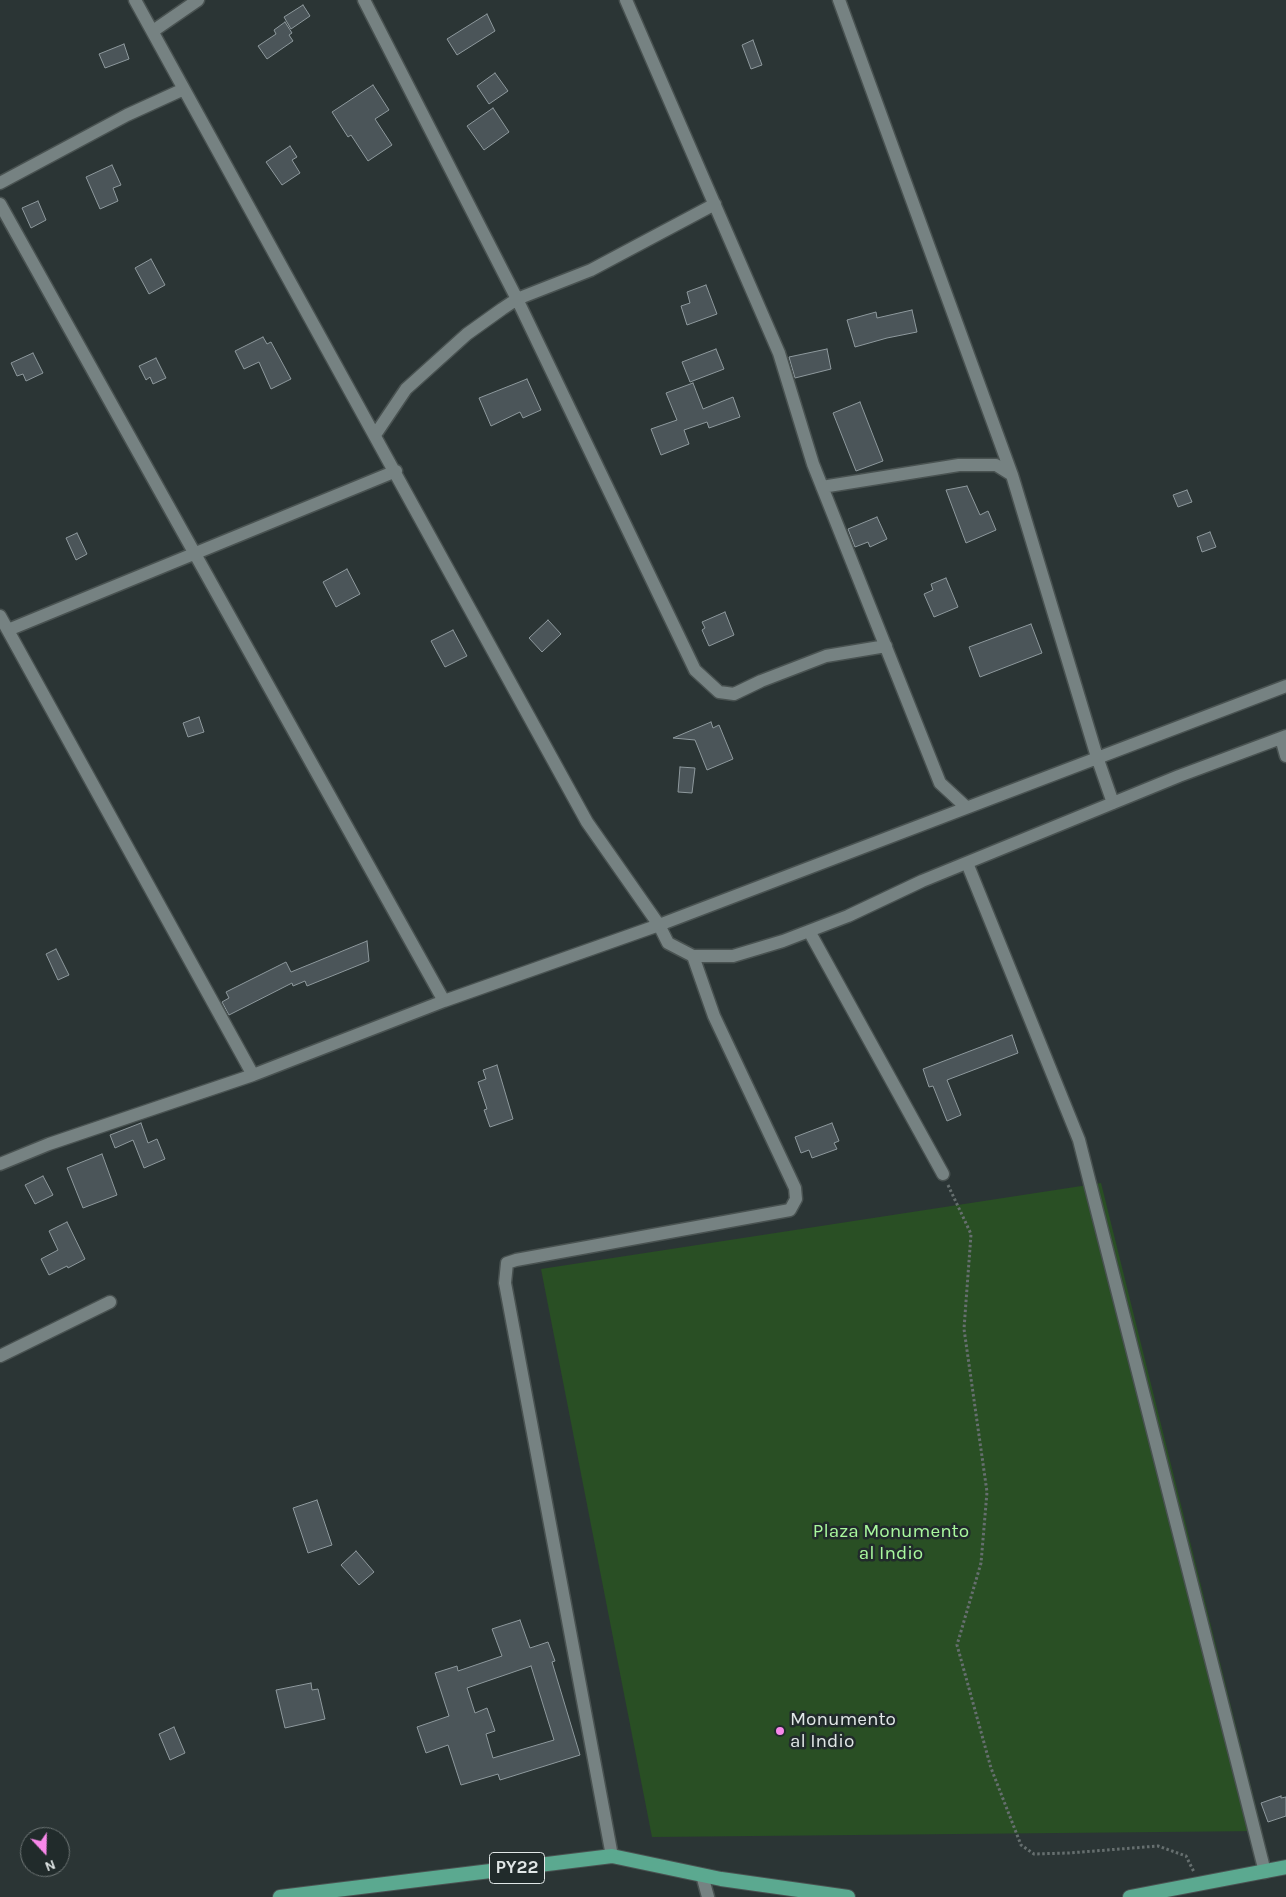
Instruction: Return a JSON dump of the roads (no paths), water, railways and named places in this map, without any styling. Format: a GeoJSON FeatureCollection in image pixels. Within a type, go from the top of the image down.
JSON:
{"type":"FeatureCollection","features":[{"type":"Feature","properties":{"kind":"highway","name":"PY22"},"geometry":{"type":"LineString","coordinates":[[280,1897],[612,1856],[753,1884],[848,1897]]}},
{"type":"Feature","properties":{"kind":"highway"},"geometry":{"type":"LineString","coordinates":[[1136,1897],[1286,1867]]}},
{"type":"Feature","properties":{"kind":"street"},"geometry":{"type":"LineString","coordinates":[[136,0],[587,822],[658,924],[668,943],[693,956],[733,956],[848,916],[967,863],[1179,776],[1283,737],[1286,756]]}},
{"type":"Feature","properties":{"kind":"street"},"geometry":{"type":"LineString","coordinates":[[153,31],[198,0]]}},
{"type":"Feature","properties":{"kind":"street"},"geometry":{"type":"LineString","coordinates":[[364,0],[517,299],[695,670],[719,692],[734,694],[761,681],[826,656],[886,646]]}},
{"type":"Feature","properties":{"kind":"street"},"geometry":{"type":"LineString","coordinates":[[626,0],[779,353],[813,464],[940,783],[966,807]]}},
{"type":"Feature","properties":{"kind":"street"},"geometry":{"type":"LineString","coordinates":[[839,0],[1012,475],[1097,758],[1113,803]]}},
{"type":"Feature","properties":{"kind":"street"},"geometry":{"type":"LineString","coordinates":[[0,183],[127,115],[184,88]]}},
{"type":"Feature","properties":{"kind":"street"},"geometry":{"type":"LineString","coordinates":[[0,204],[196,552],[444,1000]]}},
{"type":"Feature","properties":{"kind":"street"},"geometry":{"type":"LineString","coordinates":[[375,435],[406,389],[467,334],[517,299],[591,270],[715,204]]}},
{"type":"Feature","properties":{"kind":"street"},"geometry":{"type":"LineString","coordinates":[[822,487],[959,465],[996,465],[1012,475]]}},
{"type":"Feature","properties":{"kind":"street"},"geometry":{"type":"LineString","coordinates":[[8,630],[396,471]]}},
{"type":"Feature","properties":{"kind":"street"},"geometry":{"type":"LineString","coordinates":[[0,616],[254,1075]]}},
{"type":"Feature","properties":{"kind":"street"},"geometry":{"type":"LineString","coordinates":[[0,1164],[49,1144],[254,1075],[444,1000],[658,924],[1286,686]]}},
{"type":"Feature","properties":{"kind":"street"},"geometry":{"type":"LineString","coordinates":[[967,863],[1079,1140],[1265,1872]]}},
{"type":"Feature","properties":{"kind":"street"},"geometry":{"type":"LineString","coordinates":[[809,930],[943,1174]]}},
{"type":"Feature","properties":{"kind":"street"},"geometry":{"type":"LineString","coordinates":[[612,1856],[505,1284],[507,1263],[516,1260],[790,1210],[796,1199],[795,1188],[714,1016],[693,956]]}},
{"type":"Feature","properties":{"kind":"street"},"geometry":{"type":"LineString","coordinates":[[0,1356],[110,1302]]}},
{"type":"Feature","properties":{"kind":"street"},"geometry":{"type":"LineString","coordinates":[[702,1875],[708,1897]]}},
{"type":"Feature","properties":{"kind":"place","name":"Monumento al Indio"},"geometry":{"type":"Point","coordinates":[780,1731]}},
{"type":"Feature","properties":{"kind":"park label","name":"Plaza Monumento al Indio"},"geometry":{"type":"Point","coordinates":[891,1543]}}]}
